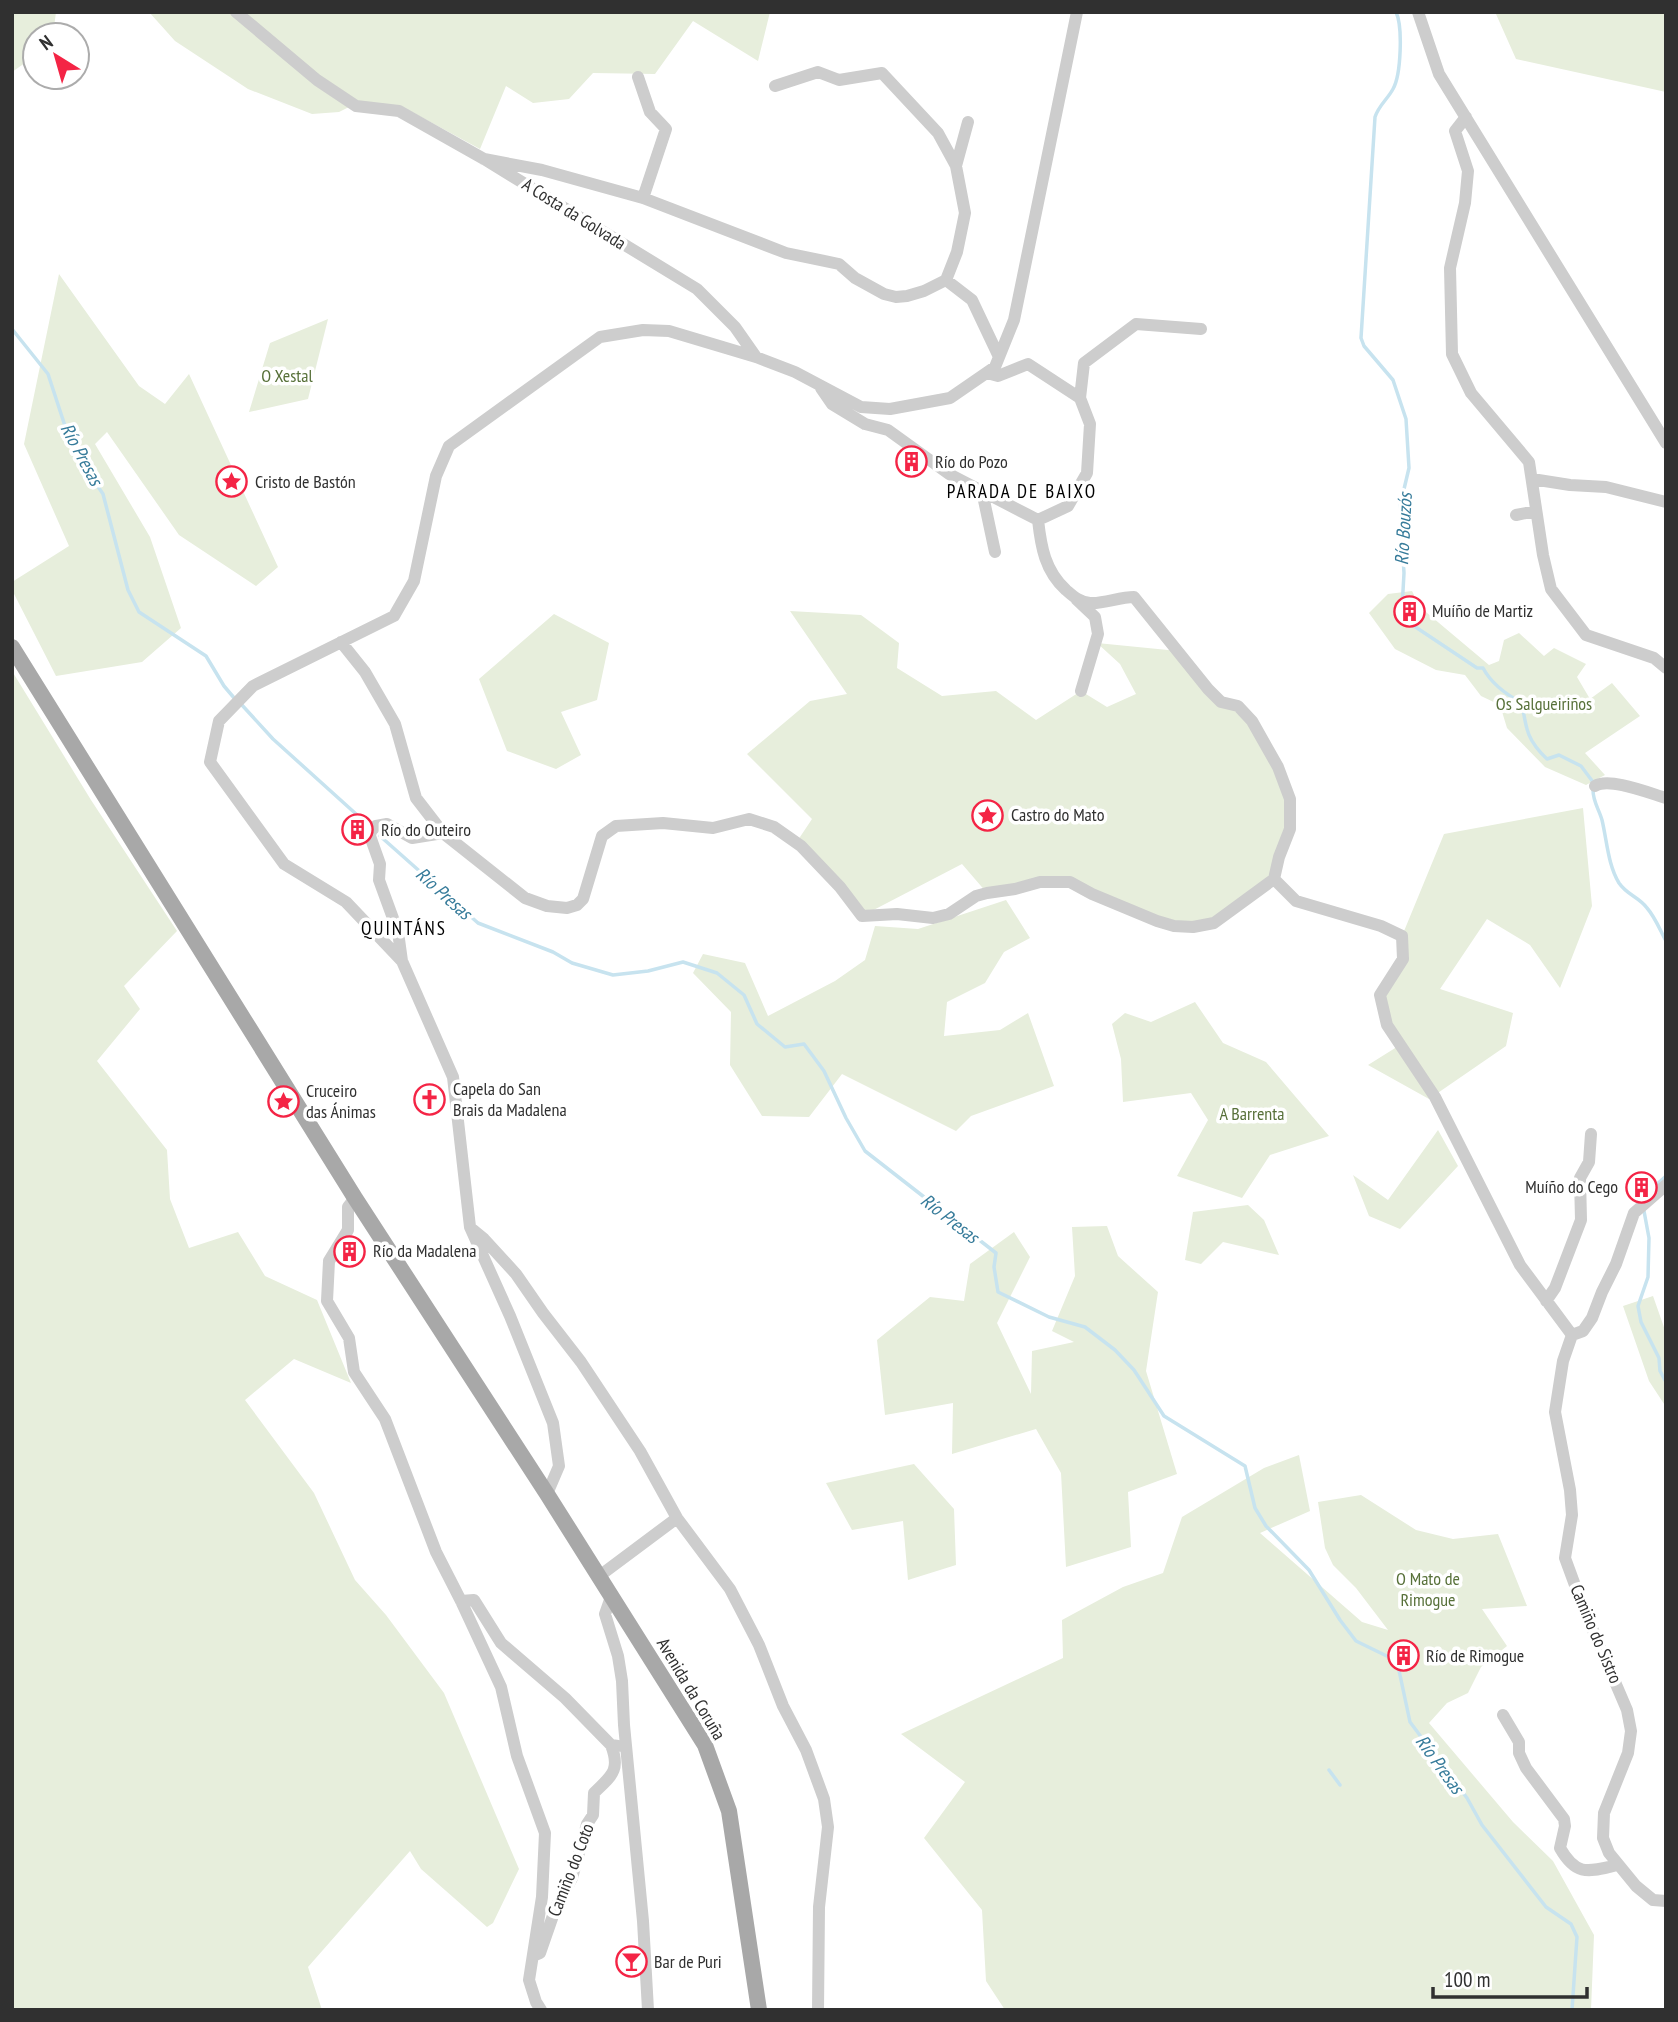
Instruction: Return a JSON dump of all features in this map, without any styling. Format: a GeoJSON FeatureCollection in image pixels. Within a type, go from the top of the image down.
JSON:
{"type":"FeatureCollection","features":[{"type":"Feature","properties":{"kind":"main road","name":"Avenida da Coruña"},"geometry":{"type":"LineString","coordinates":[[12,647],[355,1198],[547,1494],[598,1577],[609,1602],[705,1745],[729,1811],[759,2010]]}},
{"type":"Feature","properties":{"kind":"street","name":"A Costa da Golvada"},"geometry":{"type":"LineString","coordinates":[[236,12],[317,80],[356,106],[399,111],[484,159],[697,289],[735,327],[756,357]]}},
{"type":"Feature","properties":{"kind":"street"},"geometry":{"type":"LineString","coordinates":[[402,961],[346,902],[284,864],[210,762],[219,721],[253,687],[394,616],[414,581],[436,476],[449,446],[600,337],[643,330],[669,331],[756,357],[795,372],[861,407],[890,409],[950,398],[995,367],[1014,320],[1077,12]]}},
{"type":"Feature","properties":{"kind":"street"},"geometry":{"type":"LineString","coordinates":[[1418,12],[1439,74],[1666,443]]}},
{"type":"Feature","properties":{"kind":"street"},"geometry":{"type":"LineString","coordinates":[[484,159],[542,170],[643,198],[786,253],[839,264],[855,278],[884,294],[908,296],[946,281],[957,251],[965,213],[956,166],[938,133],[882,73],[839,80],[818,72],[775,86]]}},
{"type":"Feature","properties":{"kind":"street"},"geometry":{"type":"LineString","coordinates":[[638,78],[650,112],[666,129],[643,198]]}},
{"type":"Feature","properties":{"kind":"street"},"geometry":{"type":"LineString","coordinates":[[1466,117],[1455,131],[1468,172],[1465,203],[1450,268],[1452,354],[1471,393],[1529,462],[1551,589],[1586,635],[1654,658],[1666,668]]}},
{"type":"Feature","properties":{"kind":"street"},"geometry":{"type":"LineString","coordinates":[[956,166],[968,122]]}},
{"type":"Feature","properties":{"kind":"street"},"geometry":{"type":"LineString","coordinates":[[946,281],[972,300],[999,357]]}},
{"type":"Feature","properties":{"kind":"street"},"geometry":{"type":"LineString","coordinates":[[1038,520],[1068,506],[1087,473],[1090,424],[1080,398],[1084,363],[1136,324],[1201,329]]}},
{"type":"Feature","properties":{"kind":"street"},"geometry":{"type":"LineString","coordinates":[[987,373],[998,376],[1028,364],[1080,398]]}},
{"type":"Feature","properties":{"kind":"street"},"geometry":{"type":"LineString","coordinates":[[820,386],[832,404],[865,424],[888,430],[949,474],[1038,520]]}},
{"type":"Feature","properties":{"kind":"street"},"geometry":{"type":"LineString","coordinates":[[1532,479],[1606,487],[1666,502]]}},
{"type":"Feature","properties":{"kind":"street"},"geometry":{"type":"LineString","coordinates":[[982,491],[995,552]]}},
{"type":"Feature","properties":{"kind":"street"},"geometry":{"type":"LineString","coordinates":[[1516,515],[1536,510]]}},
{"type":"Feature","properties":{"kind":"street"},"geometry":{"type":"LineString","coordinates":[[1038,520],[1046,563],[1057,582],[1096,617],[1098,634],[1082,691]]}},
{"type":"Feature","properties":{"kind":"street"},"geometry":{"type":"LineString","coordinates":[[341,642],[365,672],[395,724],[416,798],[443,833],[525,898],[547,906],[567,908],[583,900],[602,836],[616,826],[663,823],[713,828],[749,818],[774,827],[800,846],[841,887],[862,916],[897,914],[933,918],[949,914],[976,896],[986,893],[1040,882],[1070,882],[1174,926],[1193,927],[1214,923],[1274,879],[1290,829],[1290,799],[1278,767],[1252,722],[1238,706],[1221,702],[1214,696],[1134,597],[1119,597],[1092,603],[1077,600]]}},
{"type":"Feature","properties":{"kind":"street"},"geometry":{"type":"LineString","coordinates":[[1594,786],[1600,782],[1611,783],[1666,797]]}},
{"type":"Feature","properties":{"kind":"street"},"geometry":{"type":"LineString","coordinates":[[443,833],[412,838],[387,824],[376,826],[370,836],[380,864],[379,880],[398,932],[402,961],[453,1077],[470,1227],[510,1316],[553,1423],[559,1466],[547,1494]]}},
{"type":"Feature","properties":{"kind":"street"},"geometry":{"type":"LineString","coordinates":[[1274,879],[1296,901],[1381,926],[1402,936],[1404,959],[1380,995],[1387,1025],[1435,1097],[1520,1265],[1572,1335],[1583,1331],[1592,1318],[1616,1264],[1634,1213],[1666,1185]]}},
{"type":"Feature","properties":{"kind":"street"},"geometry":{"type":"LineString","coordinates":[[1546,1301],[1555,1288],[1581,1220],[1580,1178],[1589,1162],[1591,1134]]}},
{"type":"Feature","properties":{"kind":"street"},"geometry":{"type":"LineString","coordinates":[[355,1198],[348,1207],[348,1230],[330,1261],[327,1301],[349,1338],[354,1373],[386,1419],[436,1552],[501,1687],[517,1756],[545,1833],[542,1898],[529,1980],[541,2010]]}},
{"type":"Feature","properties":{"kind":"street"},"geometry":{"type":"LineString","coordinates":[[470,1227],[484,1238],[516,1273],[581,1362],[640,1451],[677,1518],[730,1589],[759,1645],[783,1706],[806,1750],[824,1799],[828,1827],[819,1907],[818,2010]]}},
{"type":"Feature","properties":{"kind":"street","name":"Camiño do Sistro"},"geometry":{"type":"LineString","coordinates":[[1572,1335],[1563,1361],[1555,1412],[1572,1515],[1565,1558],[1623,1700],[1631,1731],[1628,1753],[1604,1813],[1603,1838],[1609,1853],[1645,1894],[1653,1900],[1666,1901]]}},
{"type":"Feature","properties":{"kind":"street"},"geometry":{"type":"LineString","coordinates":[[598,1577],[677,1518]]}},
{"type":"Feature","properties":{"kind":"street"},"geometry":{"type":"LineString","coordinates":[[461,1601],[474,1600],[501,1643],[565,1698],[611,1745],[626,1746]]}},
{"type":"Feature","properties":{"kind":"street"},"geometry":{"type":"LineString","coordinates":[[609,1602],[606,1625],[618,1656],[622,1681],[648,2010]]}},
{"type":"Feature","properties":{"kind":"street"},"geometry":{"type":"LineString","coordinates":[[612,1639],[622,1620]]}},
{"type":"Feature","properties":{"kind":"street"},"geometry":{"type":"LineString","coordinates":[[1503,1715],[1519,1742],[1519,1752],[1526,1768],[1564,1819],[1560,1848],[1566,1858],[1576,1866],[1596,1872],[1618,1865]]}},
{"type":"Feature","properties":{"kind":"street","name":"Camiño do Coto"},"geometry":{"type":"LineString","coordinates":[[533,1956],[540,1953],[556,1907],[572,1878],[587,1824],[593,1815],[594,1794],[614,1772],[616,1759],[611,1745]]}},
{"type":"Feature","properties":{"kind":"green space"},"geometry":{"type":"Polygon","coordinates":[[[12,12],[56,12],[55,21],[21,21],[21,66],[12,72],[12,12]]]}},
{"type":"Feature","properties":{"kind":"green space"},"geometry":{"type":"Polygon","coordinates":[[[149,12],[770,12],[758,61],[693,21],[655,74],[593,73],[569,99],[533,103],[506,86],[480,149],[401,106],[359,102],[339,112],[312,114],[248,89],[175,41],[149,12]]]}},
{"type":"Feature","properties":{"kind":"green space"},"geometry":{"type":"Polygon","coordinates":[[[1497,12],[1666,12],[1666,92],[1516,59],[1497,12]]]}},
{"type":"Feature","properties":{"kind":"green space"},"geometry":{"type":"Polygon","coordinates":[[[59,274],[139,386],[165,404],[189,374],[278,567],[256,586],[179,535],[107,432],[95,444],[150,537],[181,628],[142,662],[56,676],[12,590],[12,582],[69,546],[24,444],[59,274]]]}},
{"type":"Feature","properties":{"kind":"green space","name":"O Xestal"},"geometry":{"type":"Polygon","coordinates":[[[328,319],[308,399],[249,412],[270,343],[328,319]]]}},
{"type":"Feature","properties":{"kind":"green space","name":"Os Salgueiriños"},"geometry":{"type":"Polygon","coordinates":[[[1412,591],[1420,607],[1489,665],[1499,661],[1504,640],[1519,633],[1544,656],[1554,648],[1586,664],[1577,677],[1590,699],[1612,683],[1640,716],[1585,753],[1605,775],[1586,785],[1545,767],[1507,728],[1500,705],[1481,696],[1465,675],[1436,670],[1395,649],[1369,613],[1388,594],[1412,591]]]}},
{"type":"Feature","properties":{"kind":"green space"},"geometry":{"type":"Polygon","coordinates":[[[790,611],[861,615],[899,643],[897,668],[942,696],[996,691],[1036,720],[1081,691],[1107,707],[1136,694],[1120,664],[1097,643],[1178,651],[1208,689],[1238,706],[1290,799],[1274,879],[1214,923],[1174,926],[1070,882],[987,893],[962,864],[862,916],[796,843],[812,819],[747,754],[810,701],[847,694],[790,611]]]}},
{"type":"Feature","properties":{"kind":"green space"},"geometry":{"type":"Polygon","coordinates":[[[554,614],[609,643],[597,700],[561,712],[581,755],[556,769],[507,751],[479,679],[554,614]]]}},
{"type":"Feature","properties":{"kind":"green space"},"geometry":{"type":"Polygon","coordinates":[[[12,671],[91,800],[177,931],[124,986],[140,1009],[97,1061],[167,1150],[170,1199],[189,1248],[238,1232],[265,1276],[317,1300],[351,1383],[294,1359],[245,1400],[314,1493],[355,1580],[386,1615],[444,1693],[519,1869],[493,1923],[487,1927],[421,1869],[410,1851],[308,1967],[322,2010],[12,2010],[12,671]]]}},
{"type":"Feature","properties":{"kind":"green space"},"geometry":{"type":"Polygon","coordinates":[[[1583,808],[1592,906],[1560,988],[1530,945],[1487,919],[1440,989],[1513,1013],[1506,1046],[1429,1099],[1368,1065],[1400,1045],[1380,995],[1403,959],[1402,936],[1444,834],[1583,808]]]}},
{"type":"Feature","properties":{"kind":"green space"},"geometry":{"type":"Polygon","coordinates":[[[1006,900],[1030,938],[1004,952],[985,983],[947,1002],[944,1036],[1000,1030],[1028,1013],[1054,1086],[971,1116],[956,1131],[842,1074],[809,1117],[762,1116],[730,1065],[731,1012],[693,973],[703,954],[745,963],[768,1016],[835,981],[865,960],[875,926],[918,929],[1006,900]]]}},
{"type":"Feature","properties":{"kind":"green space","name":"A Barrenta"},"geometry":{"type":"Polygon","coordinates":[[[1195,1002],[1223,1043],[1266,1062],[1329,1136],[1270,1155],[1242,1198],[1177,1176],[1208,1120],[1191,1093],[1123,1102],[1121,1059],[1112,1024],[1125,1013],[1151,1022],[1195,1002]]]}},
{"type":"Feature","properties":{"kind":"green space"},"geometry":{"type":"Polygon","coordinates":[[[1438,1130],[1458,1166],[1400,1229],[1369,1216],[1353,1175],[1388,1200],[1438,1130]]]}},
{"type":"Feature","properties":{"kind":"green space"},"geometry":{"type":"Polygon","coordinates":[[[1248,1205],[1264,1220],[1279,1255],[1223,1242],[1201,1264],[1185,1260],[1193,1212],[1248,1205]]]}},
{"type":"Feature","properties":{"kind":"green space"},"geometry":{"type":"Polygon","coordinates":[[[1107,1226],[1118,1256],[1158,1292],[1146,1371],[1177,1474],[1128,1492],[1131,1547],[1066,1567],[1061,1473],[1036,1429],[952,1454],[953,1403],[885,1415],[877,1340],[930,1297],[964,1301],[970,1264],[1014,1232],[1030,1257],[997,1323],[1031,1394],[1032,1351],[1074,1342],[1052,1331],[1075,1276],[1072,1227],[1107,1226]]]}},
{"type":"Feature","properties":{"kind":"green space"},"geometry":{"type":"Polygon","coordinates":[[[1653,1296],[1666,1333],[1666,1407],[1649,1381],[1623,1306],[1653,1296]]]}},
{"type":"Feature","properties":{"kind":"green space","name":"O Mato de Rimogue"},"geometry":{"type":"Polygon","coordinates":[[[1299,1455],[1310,1511],[1260,1533],[1362,1622],[1388,1630],[1356,1588],[1333,1565],[1325,1548],[1318,1502],[1361,1495],[1416,1530],[1453,1539],[1498,1534],[1527,1606],[1482,1609],[1507,1646],[1481,1667],[1468,1693],[1447,1703],[1429,1723],[1513,1822],[1553,1861],[1594,1935],[1591,2010],[1005,2010],[986,1981],[982,1910],[924,1838],[965,1782],[901,1734],[1063,1658],[1062,1620],[1123,1587],[1163,1573],[1182,1517],[1264,1468],[1299,1455]]]}},
{"type":"Feature","properties":{"kind":"green space"},"geometry":{"type":"Polygon","coordinates":[[[914,1464],[954,1509],[956,1565],[908,1580],[903,1521],[852,1530],[826,1483],[914,1464]]]}},
{"type":"Feature","properties":{"kind":"waterway","name":"Río Bouzós"},"geometry":{"type":"LineString","coordinates":[[1396,12],[1400,39],[1398,73],[1393,89],[1375,117],[1361,338],[1364,346],[1393,380],[1406,419],[1409,468],[1400,506],[1404,573],[1402,609],[1405,620],[1477,668],[1483,668],[1500,688],[1522,703],[1528,734],[1547,759],[1559,755],[1581,766],[1593,782]]}},
{"type":"Feature","properties":{"kind":"waterway","name":"Río Presas"},"geometry":{"type":"LineString","coordinates":[[12,329],[48,374],[66,429],[84,466],[103,494],[128,590],[139,612],[206,656],[235,699]]}},
{"type":"Feature","properties":{"kind":"waterway","name":"Río Presas"},"geometry":{"type":"LineString","coordinates":[[241,704],[273,739],[366,823]]}},
{"type":"Feature","properties":{"kind":"waterway","name":"Río Bouzós"},"geometry":{"type":"LineString","coordinates":[[1593,790],[1615,876],[1622,887],[1650,912],[1666,941]]}},
{"type":"Feature","properties":{"kind":"waterway","name":"Río Presas"},"geometry":{"type":"LineString","coordinates":[[380,836],[478,923],[553,952],[572,963],[613,975],[648,971],[683,962],[717,973],[744,995],[757,1024],[785,1047],[804,1044],[824,1071],[865,1151],[996,1253],[994,1267],[998,1292],[1049,1317],[1085,1327],[1115,1350],[1134,1370],[1164,1416],[1245,1466],[1255,1508],[1266,1526],[1309,1570],[1356,1641],[1397,1661],[1410,1722],[1467,1798],[1482,1825],[1546,1907],[1571,1924],[1577,1937],[1572,2010]]}},
{"type":"Feature","properties":{"kind":"waterway","name":"Río Bouzós"},"geometry":{"type":"LineString","coordinates":[[1655,1186],[1666,1176]]}},
{"type":"Feature","properties":{"kind":"waterway","name":"Río Bouzós"},"geometry":{"type":"LineString","coordinates":[[1644,1211],[1649,1238],[1648,1277],[1638,1306],[1641,1322],[1659,1358],[1660,1371],[1666,1382]]}},
{"type":"Feature","properties":{"kind":"waterway"},"geometry":{"type":"LineString","coordinates":[[1329,1770],[1340,1785]]}},
{"type":"Feature","properties":{"kind":"place","name":"Río do Pozo"},"geometry":{"type":"Point","coordinates":[912,462]}},
{"type":"Feature","properties":{"kind":"place","name":"Cristo de Bastón"},"geometry":{"type":"Point","coordinates":[232,482]}},
{"type":"Feature","properties":{"kind":"place","name":"Muíño de Martiz"},"geometry":{"type":"Point","coordinates":[1409,611]}},
{"type":"Feature","properties":{"kind":"place","name":"Castro do Mato"},"geometry":{"type":"Point","coordinates":[988,815]}},
{"type":"Feature","properties":{"kind":"place","name":"Río do Outeiro"},"geometry":{"type":"Point","coordinates":[358,830]}},
{"type":"Feature","properties":{"kind":"place","name":"Capela do San Brais da Madalena"},"geometry":{"type":"Point","coordinates":[430,1099]}},
{"type":"Feature","properties":{"kind":"place","name":"Cruceiro das Ánimas"},"geometry":{"type":"Point","coordinates":[283,1101]}},
{"type":"Feature","properties":{"kind":"place","name":"Muíño do Cego"},"geometry":{"type":"Point","coordinates":[1641,1187]}},
{"type":"Feature","properties":{"kind":"place","name":"Río da Madalena"},"geometry":{"type":"Point","coordinates":[350,1251]}},
{"type":"Feature","properties":{"kind":"place","name":"Río de Rimogue"},"geometry":{"type":"Point","coordinates":[1403,1656]}},
{"type":"Feature","properties":{"kind":"place","name":"Bar de Puri"},"geometry":{"type":"Point","coordinates":[631,1962]}},
{"type":"Feature","properties":{"kind":"district","name":"PARADA DE BAIXO"},"geometry":{"type":"Point","coordinates":[1022,491]}},
{"type":"Feature","properties":{"kind":"district","name":"QUINTÁNS"},"geometry":{"type":"Point","coordinates":[404,928]}}]}
